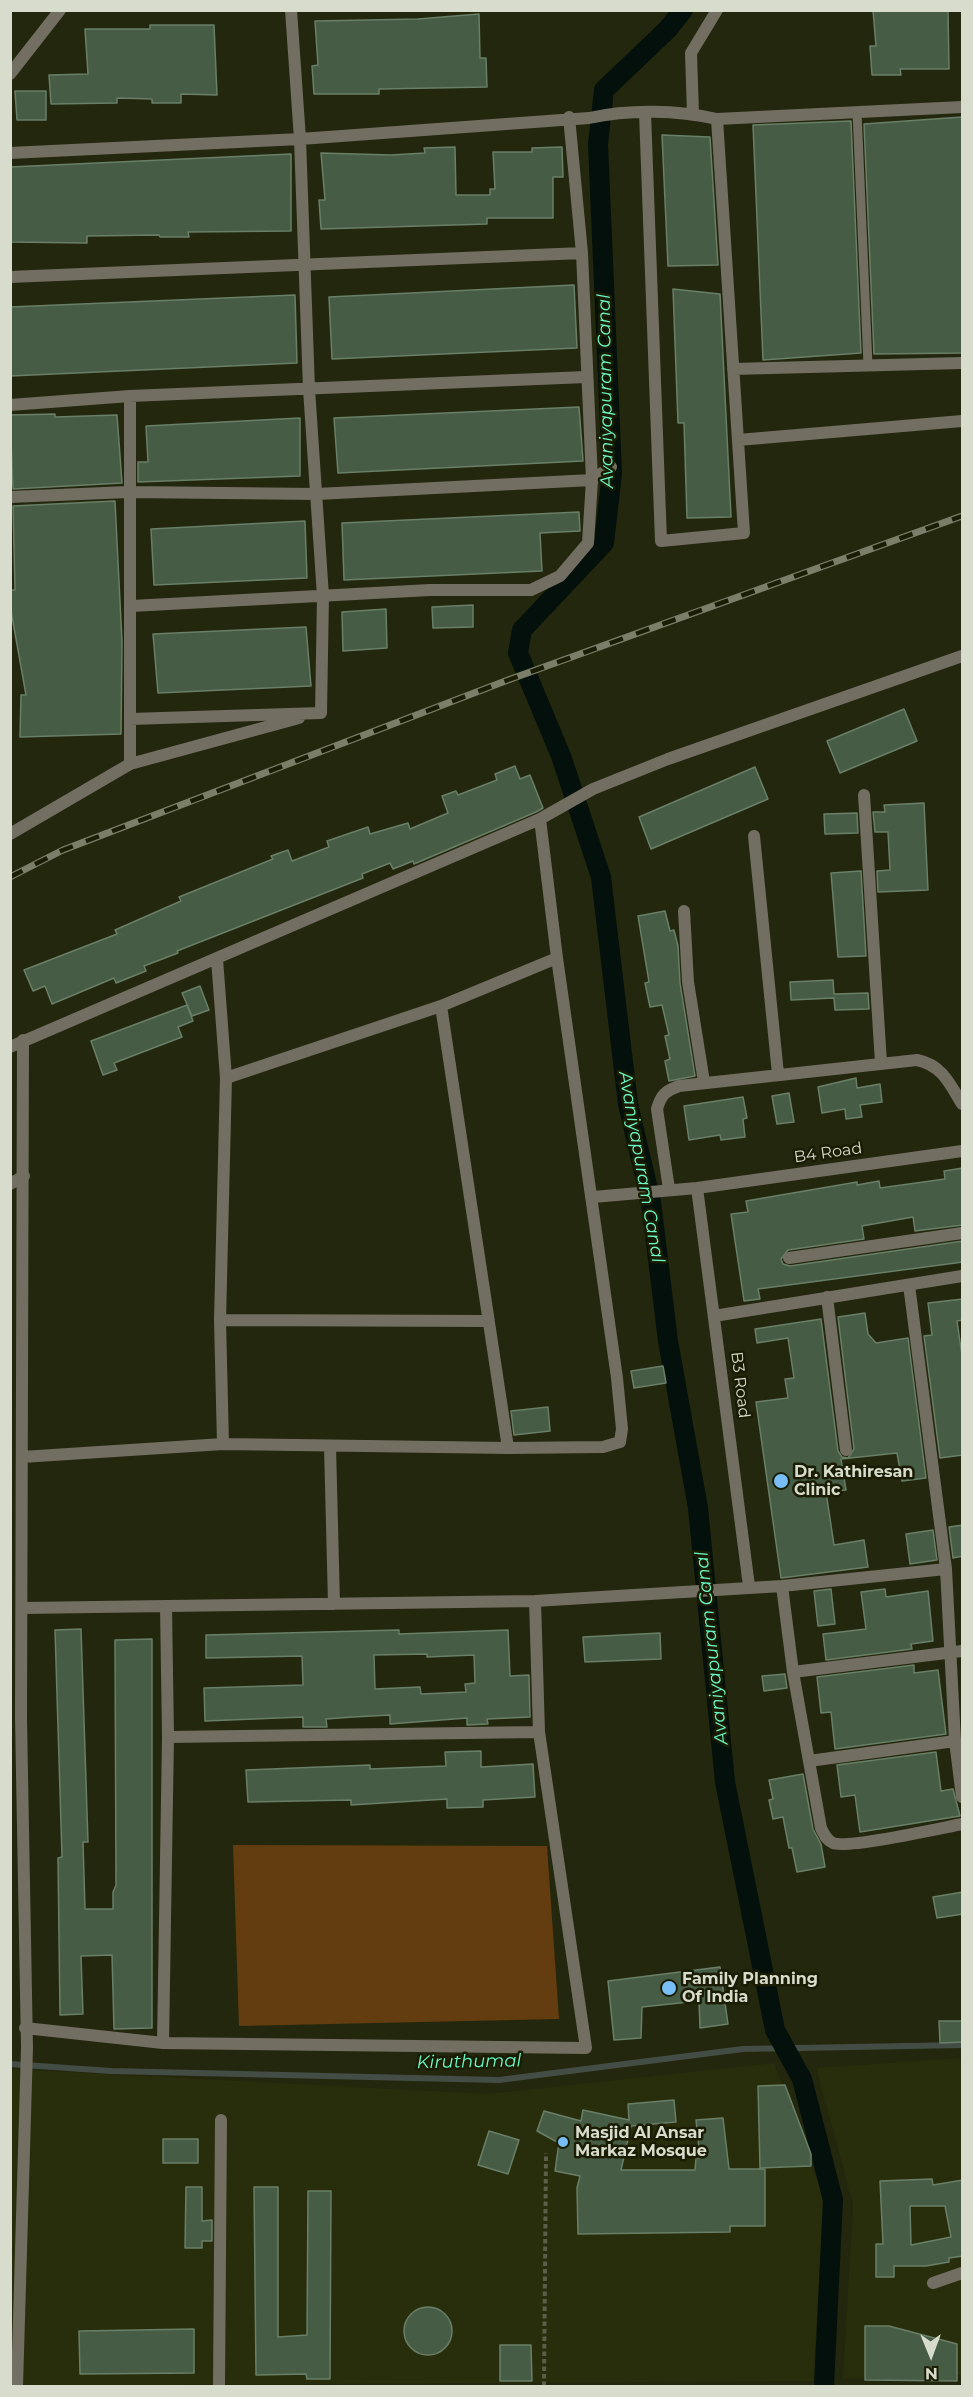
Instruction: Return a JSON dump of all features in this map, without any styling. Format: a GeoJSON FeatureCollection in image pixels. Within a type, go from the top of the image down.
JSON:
{"type":"FeatureCollection","features":[{"type":"Feature","properties":{"kind":"street"},"geometry":{"type":"LineString","coordinates":[[10,74],[60,10]]}},
{"type":"Feature","properties":{"kind":"street"},"geometry":{"type":"LineString","coordinates":[[291,10],[300,139],[309,389],[323,596],[321,713]]}},
{"type":"Feature","properties":{"kind":"street"},"geometry":{"type":"LineString","coordinates":[[693,114],[691,53],[717,10]]}},
{"type":"Feature","properties":{"kind":"street"},"geometry":{"type":"LineString","coordinates":[[10,153],[300,139],[569,117],[589,118],[613,113],[693,114],[717,119],[963,107]]}},
{"type":"Feature","properties":{"kind":"street"},"geometry":{"type":"LineString","coordinates":[[645,113],[661,541],[744,533],[717,119]]}},
{"type":"Feature","properties":{"kind":"street"},"geometry":{"type":"LineString","coordinates":[[131,606],[430,590],[531,590],[560,576],[588,543],[592,480],[582,253],[569,117]]}},
{"type":"Feature","properties":{"kind":"street"},"geometry":{"type":"LineString","coordinates":[[10,278],[582,253]]}},
{"type":"Feature","properties":{"kind":"street"},"geometry":{"type":"LineString","coordinates":[[733,369],[963,363]]}},
{"type":"Feature","properties":{"kind":"street"},"geometry":{"type":"LineString","coordinates":[[10,405],[130,396],[586,377]]}},
{"type":"Feature","properties":{"kind":"street"},"geometry":{"type":"LineString","coordinates":[[130,396],[128,492],[131,606],[130,764]]}},
{"type":"Feature","properties":{"kind":"street"},"geometry":{"type":"LineString","coordinates":[[738,440],[963,421]]}},
{"type":"Feature","properties":{"kind":"street"},"geometry":{"type":"LineString","coordinates":[[10,497],[128,492],[317,494],[592,480],[611,467]]}},
{"type":"Feature","properties":{"kind":"street"},"geometry":{"type":"LineString","coordinates":[[10,1047],[540,819],[593,789],[668,759],[963,656]]}},
{"type":"Feature","properties":{"kind":"street"},"geometry":{"type":"LineString","coordinates":[[130,719],[321,713]]}},
{"type":"Feature","properties":{"kind":"street"},"geometry":{"type":"LineString","coordinates":[[10,834],[130,764],[321,713]]}},
{"type":"Feature","properties":{"kind":"street"},"geometry":{"type":"LineString","coordinates":[[864,795],[881,1063]]}},
{"type":"Feature","properties":{"kind":"street"},"geometry":{"type":"LineString","coordinates":[[22,1458],[223,1444],[508,1448],[616,1445],[621,1438],[617,1378],[593,1197],[557,958],[540,819]]}},
{"type":"Feature","properties":{"kind":"street"},"geometry":{"type":"LineString","coordinates":[[754,836],[778,1074]]}},
{"type":"Feature","properties":{"kind":"street"},"geometry":{"type":"LineString","coordinates":[[684,911],[688,982],[704,1082]]}},
{"type":"Feature","properties":{"kind":"street"},"geometry":{"type":"LineString","coordinates":[[226,1078],[441,1006],[557,958]]}},
{"type":"Feature","properties":{"kind":"street"},"geometry":{"type":"LineString","coordinates":[[217,959],[226,1078],[220,1320],[223,1444]]}},
{"type":"Feature","properties":{"kind":"street"},"geometry":{"type":"LineString","coordinates":[[441,1006],[508,1448]]}},
{"type":"Feature","properties":{"kind":"street"},"geometry":{"type":"LineString","coordinates":[[16,2386],[27,2048],[16,1719],[22,1608],[22,1458],[16,1359],[24,1176],[23,1040]]}},
{"type":"Feature","properties":{"kind":"street"},"geometry":{"type":"LineString","coordinates":[[666,1189],[657,1109],[661,1096],[667,1090],[679,1086],[917,1060],[931,1063],[945,1075],[963,1104]]}},
{"type":"Feature","properties":{"kind":"street","name":"B4 Road"},"geometry":{"type":"LineString","coordinates":[[593,1197],[697,1188],[963,1151]]}},
{"type":"Feature","properties":{"kind":"street"},"geometry":{"type":"LineString","coordinates":[[10,1184],[24,1176]]}},
{"type":"Feature","properties":{"kind":"street","name":"B3 Road"},"geometry":{"type":"LineString","coordinates":[[697,1188],[750,1586]]}},
{"type":"Feature","properties":{"kind":"street"},"geometry":{"type":"LineString","coordinates":[[789,1258],[963,1233]]}},
{"type":"Feature","properties":{"kind":"street"},"geometry":{"type":"LineString","coordinates":[[714,1316],[963,1276]]}},
{"type":"Feature","properties":{"kind":"street"},"geometry":{"type":"LineString","coordinates":[[909,1285],[957,1652],[955,1741],[963,1797]]}},
{"type":"Feature","properties":{"kind":"street"},"geometry":{"type":"LineString","coordinates":[[827,1297],[846,1450]]}},
{"type":"Feature","properties":{"kind":"street"},"geometry":{"type":"LineString","coordinates":[[220,1320],[488,1321]]}},
{"type":"Feature","properties":{"kind":"street"},"geometry":{"type":"LineString","coordinates":[[330,1446],[334,1604]]}},
{"type":"Feature","properties":{"kind":"street"},"geometry":{"type":"LineString","coordinates":[[22,1608],[535,1601],[750,1586],[782,1586],[946,1569]]}},
{"type":"Feature","properties":{"kind":"street"},"geometry":{"type":"LineString","coordinates":[[782,1586],[793,1672],[821,1828],[826,1838],[834,1843],[855,1843],[963,1824]]}},
{"type":"Feature","properties":{"kind":"street"},"geometry":{"type":"LineString","coordinates":[[25,2028],[163,2043],[586,2048],[539,1732],[535,1601]]}},
{"type":"Feature","properties":{"kind":"street"},"geometry":{"type":"LineString","coordinates":[[163,2043],[168,1737],[166,1606]]}},
{"type":"Feature","properties":{"kind":"street"},"geometry":{"type":"LineString","coordinates":[[793,1672],[957,1652]]}},
{"type":"Feature","properties":{"kind":"street"},"geometry":{"type":"LineString","coordinates":[[168,1737],[539,1732]]}},
{"type":"Feature","properties":{"kind":"street"},"geometry":{"type":"LineString","coordinates":[[809,1761],[955,1741]]}},
{"type":"Feature","properties":{"kind":"street"},"geometry":{"type":"LineString","coordinates":[[219,2386],[221,2120]]}},
{"type":"Feature","properties":{"kind":"street"},"geometry":{"type":"LineString","coordinates":[[933,2283],[963,2273]]}},
{"type":"Feature","properties":{"kind":"lane"},"geometry":{"type":"LineString","coordinates":[[857,112],[868,365]]}},
{"type":"Feature","properties":{"kind":"path"},"geometry":{"type":"LineString","coordinates":[[544,2386],[546,2154]]}},
{"type":"Feature","properties":{"kind":"shaded area"},"geometry":{"type":"Polygon","coordinates":[[[233,1845],[547,1846],[559,2019],[239,2026],[233,1845]]]}},
{"type":"Feature","properties":{"kind":"shaded area"},"geometry":{"type":"Polygon","coordinates":[[[962,2058],[962,2375],[843,2379],[853,2204],[816,2068],[962,2058]]]}},
{"type":"Feature","properties":{"kind":"shaded area"},"geometry":{"type":"Polygon","coordinates":[[[774,2063],[824,2199],[813,2381],[11,2386],[10,2069],[488,2094],[774,2063]]]}},
{"type":"Feature","properties":{"kind":"building"},"geometry":{"type":"Polygon","coordinates":[[[873,10],[948,10],[949,69],[900,69],[901,75],[872,75],[870,46],[876,46],[873,10]]]}},
{"type":"Feature","properties":{"kind":"building"},"geometry":{"type":"Polygon","coordinates":[[[479,14],[480,58],[486,58],[487,87],[379,89],[379,94],[314,94],[312,66],[318,65],[315,21],[418,19],[479,14]]]}},
{"type":"Feature","properties":{"kind":"building"},"geometry":{"type":"Polygon","coordinates":[[[150,25],[214,25],[217,95],[181,94],[181,103],[152,103],[152,99],[117,98],[117,103],[51,104],[49,75],[88,74],[85,29],[150,29],[150,25]]]}},
{"type":"Feature","properties":{"kind":"building"},"geometry":{"type":"Polygon","coordinates":[[[15,91],[46,91],[46,120],[17,120],[15,91]]]}},
{"type":"Feature","properties":{"kind":"building"},"geometry":{"type":"Polygon","coordinates":[[[962,117],[963,353],[874,354],[864,124],[962,117]]]}},
{"type":"Feature","properties":{"kind":"building"},"geometry":{"type":"Polygon","coordinates":[[[851,121],[861,353],[763,360],[753,125],[851,121]]]}},
{"type":"Feature","properties":{"kind":"building"},"geometry":{"type":"Polygon","coordinates":[[[662,135],[710,137],[718,265],[668,266],[662,135]]]}},
{"type":"Feature","properties":{"kind":"building"},"geometry":{"type":"Polygon","coordinates":[[[455,147],[456,195],[490,195],[490,189],[495,189],[493,152],[532,152],[532,148],[562,147],[563,177],[553,177],[553,218],[487,218],[487,224],[321,229],[319,200],[325,200],[321,153],[391,155],[425,153],[424,148],[455,147]]]}},
{"type":"Feature","properties":{"kind":"building"},"geometry":{"type":"Polygon","coordinates":[[[291,154],[291,231],[188,232],[189,237],[87,236],[87,243],[10,242],[10,167],[291,154]]]}},
{"type":"Feature","properties":{"kind":"building"},"geometry":{"type":"Polygon","coordinates":[[[574,285],[577,348],[332,359],[329,297],[574,285]]]}},
{"type":"Feature","properties":{"kind":"building"},"geometry":{"type":"Polygon","coordinates":[[[673,289],[720,294],[731,517],[687,518],[684,423],[678,423],[673,289]]]}},
{"type":"Feature","properties":{"kind":"building"},"geometry":{"type":"Polygon","coordinates":[[[295,295],[297,363],[10,376],[10,307],[295,295]]]}},
{"type":"Feature","properties":{"kind":"building"},"geometry":{"type":"Polygon","coordinates":[[[579,407],[583,461],[338,473],[334,418],[579,407]]]}},
{"type":"Feature","properties":{"kind":"building"},"geometry":{"type":"Polygon","coordinates":[[[55,414],[55,417],[117,415],[122,483],[13,489],[10,415],[55,414]]]}},
{"type":"Feature","properties":{"kind":"building"},"geometry":{"type":"Polygon","coordinates":[[[300,418],[300,476],[138,482],[138,462],[148,462],[146,426],[300,418]]]}},
{"type":"Feature","properties":{"kind":"building"},"geometry":{"type":"Polygon","coordinates":[[[115,501],[122,642],[121,734],[20,737],[21,695],[26,695],[10,605],[10,590],[15,590],[13,506],[115,501]]]}},
{"type":"Feature","properties":{"kind":"building"},"geometry":{"type":"Polygon","coordinates":[[[579,512],[580,531],[540,533],[542,571],[344,580],[342,523],[579,512]]]}},
{"type":"Feature","properties":{"kind":"building"},"geometry":{"type":"Polygon","coordinates":[[[305,521],[307,578],[154,585],[151,529],[305,521]]]}},
{"type":"Feature","properties":{"kind":"building"},"geometry":{"type":"Polygon","coordinates":[[[473,605],[473,627],[433,628],[432,607],[473,605]]]}},
{"type":"Feature","properties":{"kind":"building"},"geometry":{"type":"Polygon","coordinates":[[[386,609],[387,648],[343,651],[342,612],[386,609]]]}},
{"type":"Feature","properties":{"kind":"building"},"geometry":{"type":"Polygon","coordinates":[[[306,627],[311,686],[158,693],[153,634],[306,627]]]}},
{"type":"Feature","properties":{"kind":"building"},"geometry":{"type":"Polygon","coordinates":[[[904,709],[917,741],[840,773],[827,741],[904,709]]]}},
{"type":"Feature","properties":{"kind":"building"},"geometry":{"type":"Polygon","coordinates":[[[515,766],[520,779],[530,775],[543,808],[536,812],[414,864],[413,861],[393,869],[390,863],[362,874],[363,878],[177,951],[178,953],[144,966],[146,971],[116,983],[114,978],[52,1004],[45,986],[33,991],[24,970],[117,934],[115,930],[181,901],[179,897],[273,859],[271,856],[288,850],[292,861],[329,847],[327,841],[368,827],[370,834],[408,823],[410,829],[448,813],[442,796],[456,791],[458,795],[497,780],[495,774],[515,766]]]}},
{"type":"Feature","properties":{"kind":"building"},"geometry":{"type":"Polygon","coordinates":[[[755,767],[768,799],[651,849],[639,817],[755,767]]]}},
{"type":"Feature","properties":{"kind":"building"},"geometry":{"type":"Polygon","coordinates":[[[924,803],[928,890],[878,892],[877,871],[890,870],[888,832],[875,832],[873,812],[885,812],[884,805],[924,803]]]}},
{"type":"Feature","properties":{"kind":"building"},"geometry":{"type":"Polygon","coordinates":[[[857,813],[858,833],[825,834],[824,814],[857,813]]]}},
{"type":"Feature","properties":{"kind":"building"},"geometry":{"type":"Polygon","coordinates":[[[861,871],[866,956],[838,957],[831,873],[861,871]]]}},
{"type":"Feature","properties":{"kind":"building"},"geometry":{"type":"Polygon","coordinates":[[[665,911],[670,931],[674,930],[678,946],[680,983],[695,1076],[669,1081],[665,1061],[670,1059],[665,1036],[669,1035],[662,1005],[650,1007],[645,983],[649,982],[638,916],[665,911]]]}},
{"type":"Feature","properties":{"kind":"building"},"geometry":{"type":"Polygon","coordinates":[[[833,980],[834,994],[868,993],[869,1009],[835,1010],[834,998],[791,1000],[790,982],[833,980]]]}},
{"type":"Feature","properties":{"kind":"building"},"geometry":{"type":"Polygon","coordinates":[[[200,986],[209,1010],[192,1016],[182,993],[200,986]]]}},
{"type":"Feature","properties":{"kind":"building"},"geometry":{"type":"Polygon","coordinates":[[[187,1005],[193,1021],[178,1027],[182,1037],[114,1063],[117,1070],[103,1075],[91,1041],[187,1005]]]}},
{"type":"Feature","properties":{"kind":"building"},"geometry":{"type":"Polygon","coordinates":[[[856,1078],[857,1088],[880,1084],[882,1102],[860,1105],[862,1117],[846,1119],[845,1109],[822,1113],[818,1087],[856,1078]]]}},
{"type":"Feature","properties":{"kind":"building"},"geometry":{"type":"Polygon","coordinates":[[[789,1093],[794,1122],[777,1124],[772,1096],[789,1093]]]}},
{"type":"Feature","properties":{"kind":"building"},"geometry":{"type":"Polygon","coordinates":[[[743,1097],[747,1118],[743,1119],[745,1137],[721,1140],[720,1135],[689,1140],[684,1106],[743,1097]]]}},
{"type":"Feature","properties":{"kind":"building"},"geometry":{"type":"Polygon","coordinates":[[[963,1168],[963,1225],[915,1231],[913,1217],[862,1226],[864,1239],[788,1250],[781,1259],[783,1264],[790,1266],[963,1241],[963,1262],[758,1289],[760,1299],[744,1301],[731,1214],[748,1212],[746,1201],[857,1182],[857,1185],[879,1181],[880,1188],[945,1179],[944,1171],[963,1168]]]}},
{"type":"Feature","properties":{"kind":"building"},"geometry":{"type":"Polygon","coordinates":[[[963,1299],[963,1320],[957,1321],[963,1362],[963,1455],[940,1458],[924,1336],[932,1335],[928,1303],[963,1299]]]}},
{"type":"Feature","properties":{"kind":"building"},"geometry":{"type":"Polygon","coordinates":[[[865,1313],[868,1334],[876,1343],[908,1338],[926,1478],[902,1481],[897,1453],[841,1459],[846,1490],[826,1492],[834,1545],[864,1540],[868,1567],[781,1578],[756,1402],[788,1398],[785,1379],[794,1378],[788,1338],[757,1343],[755,1329],[821,1319],[838,1451],[842,1457],[848,1458],[854,1449],[838,1317],[865,1313]]]}},
{"type":"Feature","properties":{"kind":"building"},"geometry":{"type":"Polygon","coordinates":[[[663,1366],[666,1383],[634,1388],[631,1371],[663,1366]]]}},
{"type":"Feature","properties":{"kind":"building"},"geometry":{"type":"Polygon","coordinates":[[[548,1407],[550,1431],[514,1435],[511,1411],[548,1407]]]}},
{"type":"Feature","properties":{"kind":"building"},"geometry":{"type":"Polygon","coordinates":[[[963,1525],[963,1556],[953,1558],[949,1527],[963,1525]]]}},
{"type":"Feature","properties":{"kind":"building"},"geometry":{"type":"Polygon","coordinates":[[[933,1530],[937,1560],[910,1564],[906,1534],[933,1530]]]}},
{"type":"Feature","properties":{"kind":"building"},"geometry":{"type":"Polygon","coordinates":[[[831,1589],[835,1624],[818,1626],[814,1591],[831,1589]]]}},
{"type":"Feature","properties":{"kind":"building"},"geometry":{"type":"Polygon","coordinates":[[[885,1589],[886,1597],[928,1591],[933,1641],[911,1644],[912,1649],[826,1660],[823,1634],[866,1629],[861,1592],[885,1589]]]}},
{"type":"Feature","properties":{"kind":"building"},"geometry":{"type":"Polygon","coordinates":[[[81,1629],[88,1842],[83,1842],[85,1909],[113,1909],[113,1892],[116,1885],[115,1640],[152,1639],[152,2028],[114,2029],[112,1955],[81,1956],[83,2014],[60,2015],[58,1858],[62,1857],[55,1630],[81,1629]]]}},
{"type":"Feature","properties":{"kind":"building"},"geometry":{"type":"Polygon","coordinates":[[[399,1630],[399,1634],[508,1630],[510,1676],[529,1675],[530,1717],[487,1719],[488,1724],[467,1725],[467,1718],[390,1724],[390,1715],[326,1719],[327,1727],[303,1727],[303,1717],[205,1721],[204,1688],[303,1685],[302,1656],[206,1658],[206,1635],[399,1630]],[[427,1654],[374,1655],[375,1689],[420,1687],[421,1694],[466,1692],[465,1684],[475,1683],[474,1655],[427,1657],[427,1654]]]}},
{"type":"Feature","properties":{"kind":"building"},"geometry":{"type":"Polygon","coordinates":[[[660,1633],[661,1659],[585,1662],[583,1637],[660,1633]]]}},
{"type":"Feature","properties":{"kind":"building"},"geometry":{"type":"Polygon","coordinates":[[[914,1665],[914,1673],[938,1670],[946,1734],[835,1749],[831,1712],[821,1713],[817,1677],[914,1665]]]}},
{"type":"Feature","properties":{"kind":"building"},"geometry":{"type":"Polygon","coordinates":[[[785,1674],[787,1688],[764,1691],[762,1676],[785,1674]]]}},
{"type":"Feature","properties":{"kind":"building"},"geometry":{"type":"Polygon","coordinates":[[[481,1751],[481,1767],[533,1764],[535,1797],[483,1800],[483,1807],[447,1808],[447,1799],[351,1805],[351,1800],[248,1802],[246,1770],[370,1765],[370,1769],[446,1766],[445,1752],[481,1751]]]}},
{"type":"Feature","properties":{"kind":"building"},"geometry":{"type":"Polygon","coordinates":[[[936,1752],[941,1791],[953,1789],[960,1816],[860,1832],[855,1795],[841,1797],[837,1765],[936,1752]]]}},
{"type":"Feature","properties":{"kind":"building"},"geometry":{"type":"Polygon","coordinates":[[[803,1774],[813,1829],[821,1844],[825,1867],[797,1872],[792,1848],[789,1848],[783,1817],[773,1819],[769,1800],[773,1799],[769,1780],[803,1774]]]}},
{"type":"Feature","properties":{"kind":"building"},"geometry":{"type":"Polygon","coordinates":[[[963,1892],[963,1914],[937,1918],[933,1897],[963,1892]]]}},
{"type":"Feature","properties":{"kind":"building"},"geometry":{"type":"Polygon","coordinates":[[[720,1967],[728,2024],[700,2028],[699,2001],[642,2007],[641,2038],[614,2040],[608,1981],[720,1967]]]}},
{"type":"Feature","properties":{"kind":"building"},"geometry":{"type":"Polygon","coordinates":[[[939,2021],[963,2021],[963,2042],[940,2043],[939,2021]]]}},
{"type":"Feature","properties":{"kind":"building"},"geometry":{"type":"Polygon","coordinates":[[[785,2085],[811,2154],[811,2166],[760,2168],[758,2086],[785,2085]]]}},
{"type":"Feature","properties":{"kind":"building"},"geometry":{"type":"Polygon","coordinates":[[[674,2100],[676,2122],[631,2126],[621,2170],[695,2170],[696,2158],[700,2158],[696,2120],[723,2118],[729,2169],[765,2169],[765,2226],[730,2226],[730,2232],[578,2234],[577,2188],[580,2176],[555,2171],[559,2143],[537,2131],[544,2111],[581,2121],[583,2110],[629,2120],[628,2104],[674,2100]]]}},
{"type":"Feature","properties":{"kind":"building"},"geometry":{"type":"Polygon","coordinates":[[[489,2131],[519,2140],[508,2174],[478,2165],[489,2131]]]}},
{"type":"Feature","properties":{"kind":"building"},"geometry":{"type":"Polygon","coordinates":[[[163,2139],[198,2139],[198,2163],[163,2163],[163,2139]]]}},
{"type":"Feature","properties":{"kind":"building"},"geometry":{"type":"Polygon","coordinates":[[[932,2179],[933,2185],[963,2180],[963,2256],[949,2258],[949,2262],[926,2266],[894,2266],[894,2277],[876,2277],[876,2244],[883,2244],[880,2181],[932,2179]],[[910,2206],[911,2245],[951,2237],[945,2206],[910,2206]]]}},
{"type":"Feature","properties":{"kind":"building"},"geometry":{"type":"Polygon","coordinates":[[[186,2187],[202,2187],[202,2221],[212,2220],[212,2241],[202,2241],[202,2248],[185,2248],[186,2187]]]}},
{"type":"Feature","properties":{"kind":"building"},"geometry":{"type":"Polygon","coordinates":[[[254,2187],[278,2187],[278,2337],[307,2335],[308,2191],[331,2191],[330,2379],[307,2379],[306,2374],[256,2375],[254,2187]]]}},
{"type":"Feature","properties":{"kind":"building"},"geometry":{"type":"Polygon","coordinates":[[[423,2307],[433,2307],[445,2314],[452,2326],[452,2336],[445,2348],[433,2355],[423,2355],[408,2344],[404,2336],[404,2326],[415,2311],[423,2307]]]}},
{"type":"Feature","properties":{"kind":"building"},"geometry":{"type":"Polygon","coordinates":[[[865,2326],[889,2326],[957,2344],[957,2381],[865,2380],[865,2326]]]}},
{"type":"Feature","properties":{"kind":"building"},"geometry":{"type":"Polygon","coordinates":[[[194,2329],[194,2373],[80,2374],[79,2331],[194,2329]]]}},
{"type":"Feature","properties":{"kind":"building"},"geometry":{"type":"Polygon","coordinates":[[[500,2345],[531,2345],[532,2381],[500,2381],[500,2345]]]}},
{"type":"Feature","properties":{"kind":"waterway","name":"Avaniyapuram Canal"},"geometry":{"type":"LineString","coordinates":[[683,10],[668,29],[604,90],[598,144],[612,473],[604,543],[522,630],[518,653],[561,756],[601,877],[628,1104],[651,1202],[668,1341],[698,1508],[725,1782],[775,2030],[802,2079],[833,2200],[824,2386]]}},
{"type":"Feature","properties":{"kind":"waterway","name":"Kiruthumal"},"geometry":{"type":"LineString","coordinates":[[10,2064],[111,2071],[499,2080],[743,2049],[962,2045]]}},
{"type":"Feature","properties":{"kind":"railway"},"geometry":{"type":"LineString","coordinates":[[10,877],[63,850],[508,680],[962,516]]}},
{"type":"Feature","properties":{"kind":"place","name":"Dr. Kathiresan Clinic"},"geometry":{"type":"Point","coordinates":[781,1481]}},
{"type":"Feature","properties":{"kind":"place","name":"Family Planning Of India"},"geometry":{"type":"Point","coordinates":[669,1988]}},
{"type":"Feature","properties":{"kind":"place","name":"Masjid Al Ansar Markaz Mosque"},"geometry":{"type":"Point","coordinates":[563,2142]}}]}
